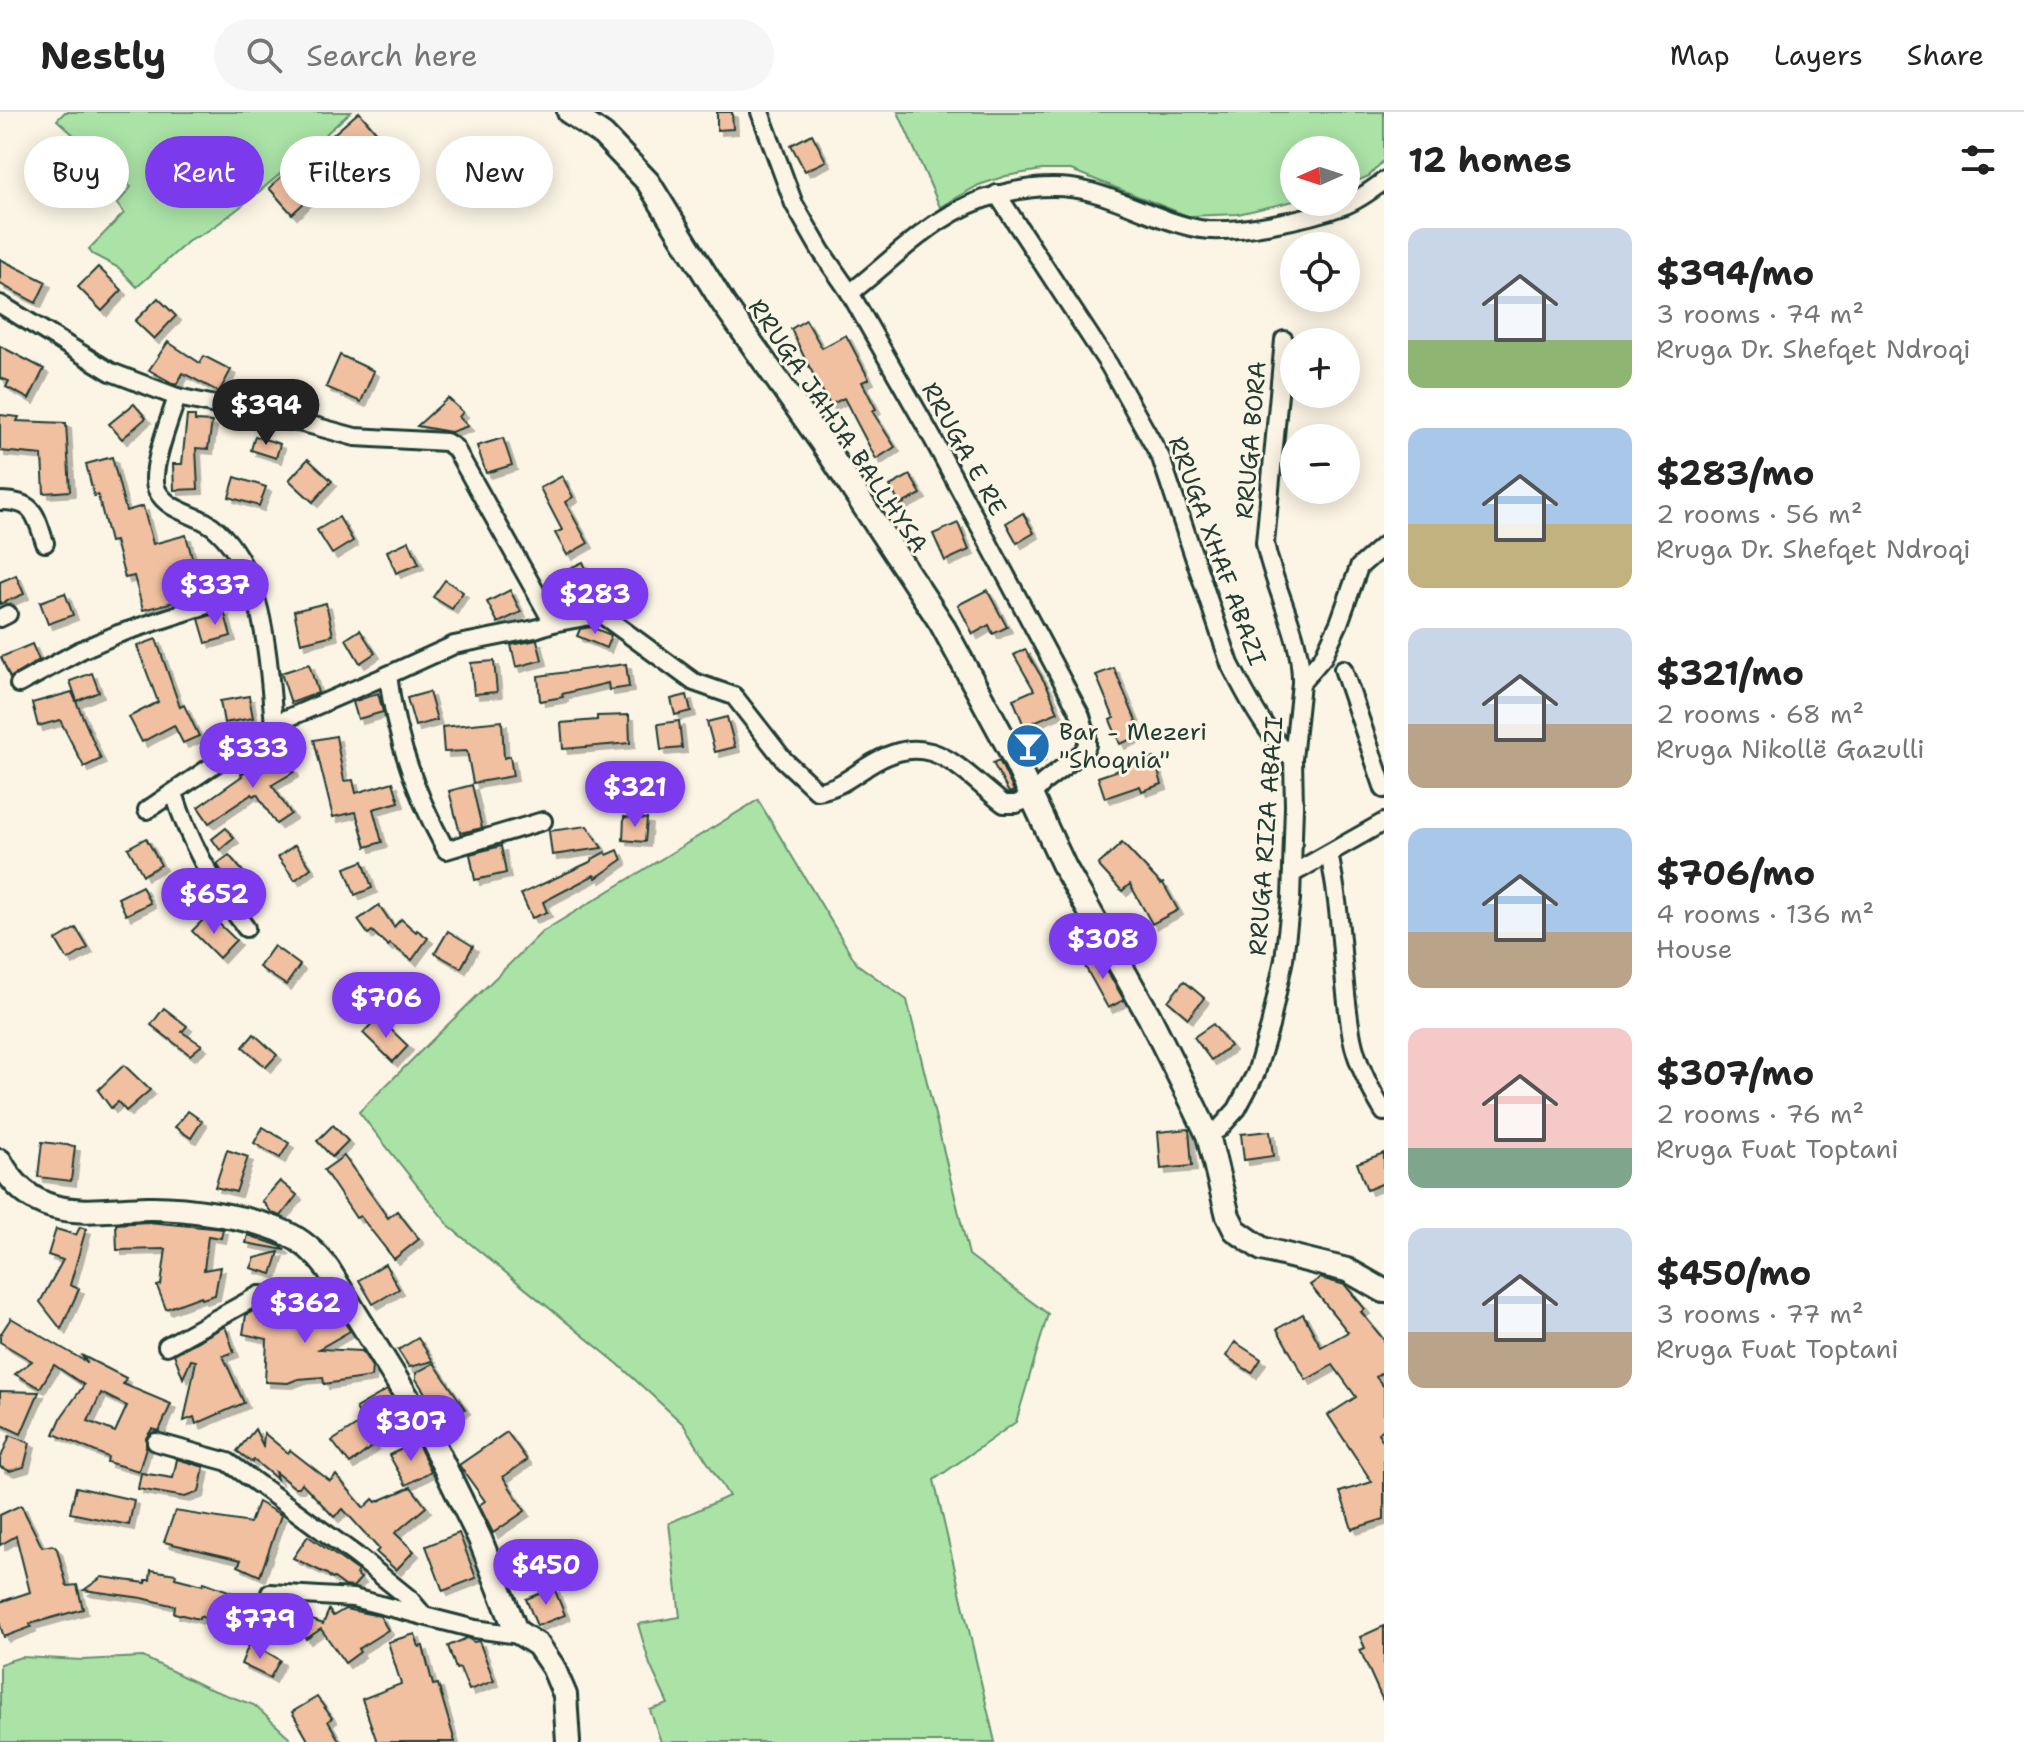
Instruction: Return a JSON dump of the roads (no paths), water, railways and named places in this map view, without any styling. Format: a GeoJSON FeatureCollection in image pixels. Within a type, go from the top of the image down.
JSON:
{"type":"FeatureCollection","features":[{"type":"Feature","properties":{"kind":"main road","name":"RRUGA JAHJA BALLHYSA"},"geometry":{"type":"LineString","coordinates":[[569,112],[603,135],[648,182],[723,303],[827,450],[941,623],[1033,795],[1065,868],[1149,1016],[1183,1103],[1208,1135],[1228,1216],[1235,1230],[1262,1249],[1347,1270],[1384,1291]]}},
{"type":"Feature","properties":{"kind":"main road"},"geometry":{"type":"LineString","coordinates":[[0,1161],[10,1178],[27,1196],[58,1208],[99,1212],[171,1208],[244,1220],[286,1233],[309,1247],[345,1296],[422,1421],[467,1512],[519,1635],[538,1645],[558,1678],[566,1700],[568,1742]]}},
{"type":"Feature","properties":{"kind":"street","name":"RRUGA E RE"},"geometry":{"type":"LineString","coordinates":[[760,112],[794,204],[850,293],[933,439],[1081,716],[1087,736],[1083,752],[1044,782],[1033,795]]}},
{"type":"Feature","properties":{"kind":"street"},"geometry":{"type":"LineString","coordinates":[[850,293],[936,223],[997,194],[1044,187],[1068,188],[1091,192],[1175,223],[1201,230],[1224,231],[1308,216],[1345,205],[1384,181]]}},
{"type":"Feature","properties":{"kind":"street","name":"RRUGA XHAF ABAZI"},"geometry":{"type":"LineString","coordinates":[[997,194],[1109,365],[1161,458],[1230,664],[1274,740],[1293,759]]}},
{"type":"Feature","properties":{"kind":"street"},"geometry":{"type":"LineString","coordinates":[[0,304],[111,372],[177,397],[355,437],[446,442],[455,448],[553,623]]}},
{"type":"Feature","properties":{"kind":"street","name":"RRUGA BORA"},"geometry":{"type":"LineString","coordinates":[[1280,383],[1265,543],[1270,570],[1302,669],[1301,683]]}},
{"type":"Feature","properties":{"kind":"street"},"geometry":{"type":"LineString","coordinates":[[177,397],[154,475],[156,489],[165,501],[215,527],[234,548],[247,571],[266,647],[274,724]]}},
{"type":"Feature","properties":{"kind":"street"},"geometry":{"type":"LineString","coordinates":[[0,501],[29,506],[45,543]]}},
{"type":"Feature","properties":{"kind":"street"},"geometry":{"type":"LineString","coordinates":[[1301,683],[1323,657],[1359,567],[1384,545]]}},
{"type":"Feature","properties":{"kind":"street"},"geometry":{"type":"LineString","coordinates":[[19,684],[118,634],[253,590]]}},
{"type":"Feature","properties":{"kind":"street"},"geometry":{"type":"LineString","coordinates":[[147,810],[274,724],[454,645],[601,614],[694,682],[734,696],[784,760],[817,791],[829,790],[845,782],[883,757],[918,748],[941,756],[1004,804],[1016,804],[1033,795]]}},
{"type":"Feature","properties":{"kind":"street"},"geometry":{"type":"LineString","coordinates":[[1343,669],[1384,789]]}},
{"type":"Feature","properties":{"kind":"street"},"geometry":{"type":"LineString","coordinates":[[388,675],[391,701],[409,767],[424,810],[446,850],[543,821]]}},
{"type":"Feature","properties":{"kind":"street","name":"RRUGA RIZA ABAZI"},"geometry":{"type":"LineString","coordinates":[[1208,1135],[1219,1129],[1237,1109],[1256,1073],[1284,959],[1292,874],[1293,759],[1301,683]]}},
{"type":"Feature","properties":{"kind":"street"},"geometry":{"type":"LineString","coordinates":[[174,793],[201,860],[216,888],[246,928]]}},
{"type":"Feature","properties":{"kind":"street"},"geometry":{"type":"LineString","coordinates":[[1292,874],[1384,822]]}},
{"type":"Feature","properties":{"kind":"street"},"geometry":{"type":"LineString","coordinates":[[1329,854],[1344,946],[1352,1040],[1371,1091],[1384,1112]]}},
{"type":"Feature","properties":{"kind":"street"},"geometry":{"type":"LineString","coordinates":[[167,1346],[259,1295],[345,1296]]}},
{"type":"Feature","properties":{"kind":"street"},"geometry":{"type":"LineString","coordinates":[[156,1442],[228,1462],[357,1556],[410,1599],[424,1616]]}},
{"type":"Feature","properties":{"kind":"street"},"geometry":{"type":"LineString","coordinates":[[270,1593],[353,1598],[475,1629],[519,1635]]}},
{"type":"Feature","properties":{"kind":"place","name":"Bar - Mezeri \"Shoqnia\""},"geometry":{"type":"Point","coordinates":[1028,746]}}]}
